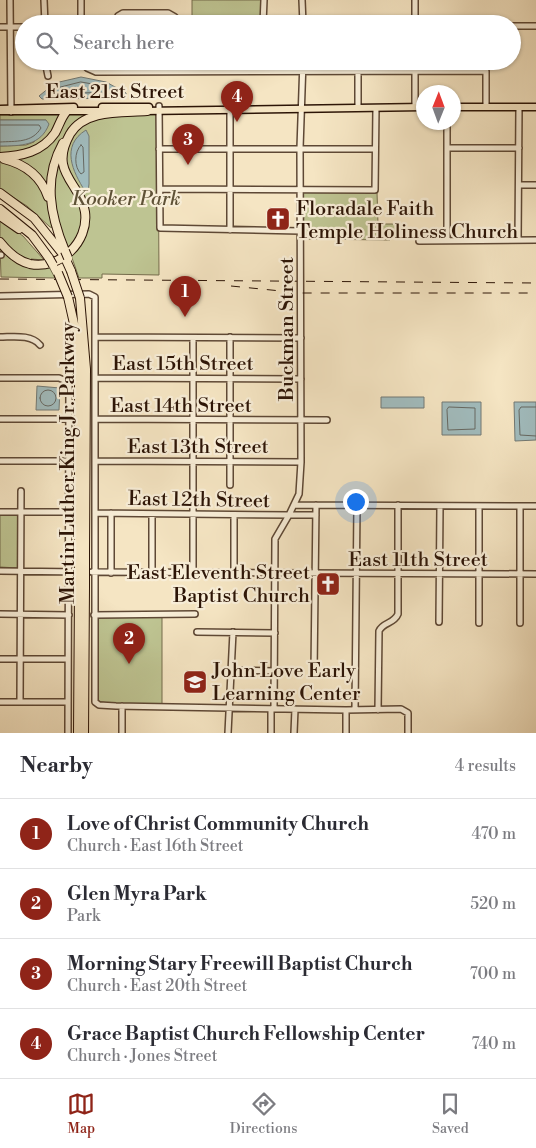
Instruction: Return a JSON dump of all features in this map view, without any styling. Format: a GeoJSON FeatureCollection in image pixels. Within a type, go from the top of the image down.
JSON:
{"type":"FeatureCollection","features":[{"type":"Feature","properties":{"kind":"highway"},"geometry":{"type":"LineString","coordinates":[[0,158],[22,155],[43,146],[54,135],[70,109]]}},
{"type":"Feature","properties":{"kind":"highway"},"geometry":{"type":"LineString","coordinates":[[51,206],[50,188],[54,164],[60,149],[75,127],[90,117],[147,111]]}},
{"type":"Feature","properties":{"kind":"highway"},"geometry":{"type":"LineString","coordinates":[[0,242],[15,258],[34,264],[55,262],[71,252],[77,245],[84,228],[85,211],[65,172],[63,157],[70,134]]}},
{"type":"Feature","properties":{"kind":"highway"},"geometry":{"type":"LineString","coordinates":[[0,158],[25,167],[37,177],[45,188],[51,206]]}},
{"type":"Feature","properties":{"kind":"highway"},"geometry":{"type":"LineString","coordinates":[[0,193],[34,218],[65,255]]}},
{"type":"Feature","properties":{"kind":"highway","name":"Martin Luther King Jr. Parkway"},"geometry":{"type":"LineString","coordinates":[[51,206],[55,228],[80,298],[86,369],[82,555]]}},
{"type":"Feature","properties":{"kind":"highway","name":"Martin Luther King Jr. Parkway"},"geometry":{"type":"LineString","coordinates":[[0,209],[32,235],[58,273],[68,297],[77,337],[84,733]]}},
{"type":"Feature","properties":{"kind":"highway"},"geometry":{"type":"LineString","coordinates":[[0,216],[26,234],[50,260]]}},
{"type":"Feature","properties":{"kind":"highway","name":"Martin Luther King Jr. Parkway"},"geometry":{"type":"LineString","coordinates":[[76,733],[82,587]]}},
{"type":"Feature","properties":{"kind":"highway"},"geometry":{"type":"LineString","coordinates":[[84,686],[90,733]]}},
{"type":"Feature","properties":{"kind":"main road"},"geometry":{"type":"LineString","coordinates":[[461,107],[536,107]]}},
{"type":"Feature","properties":{"kind":"main road","name":"East 21st Street"},"geometry":{"type":"LineString","coordinates":[[0,110],[415,108]]}},
{"type":"Feature","properties":{"kind":"main road","name":"East 21st Street"},"geometry":{"type":"LineString","coordinates":[[70,109],[147,111],[159,109]]}},
{"type":"Feature","properties":{"kind":"street"},"geometry":{"type":"LineString","coordinates":[[10,0],[11,110]]}},
{"type":"Feature","properties":{"kind":"street"},"geometry":{"type":"LineString","coordinates":[[44,0],[45,15]]}},
{"type":"Feature","properties":{"kind":"street"},"geometry":{"type":"LineString","coordinates":[[81,0],[81,15]]}},
{"type":"Feature","properties":{"kind":"street"},"geometry":{"type":"LineString","coordinates":[[264,0],[264,15]]}},
{"type":"Feature","properties":{"kind":"street"},"geometry":{"type":"LineString","coordinates":[[302,0],[303,15]]}},
{"type":"Feature","properties":{"kind":"street"},"geometry":{"type":"LineString","coordinates":[[415,0],[415,15]]}},
{"type":"Feature","properties":{"kind":"street"},"geometry":{"type":"LineString","coordinates":[[119,15],[122,13],[168,13],[173,15]]}},
{"type":"Feature","properties":{"kind":"street"},"geometry":{"type":"LineString","coordinates":[[521,26],[536,26]]}},
{"type":"Feature","properties":{"kind":"street"},"geometry":{"type":"LineString","coordinates":[[0,27],[15,27]]}},
{"type":"Feature","properties":{"kind":"street"},"geometry":{"type":"LineString","coordinates":[[46,70],[48,76]]}},
{"type":"Feature","properties":{"kind":"street"},"geometry":{"type":"LineString","coordinates":[[92,70],[96,72],[486,71],[486,107]]}},
{"type":"Feature","properties":{"kind":"street","name":"Buckman Street"},"geometry":{"type":"LineString","coordinates":[[294,505],[300,488],[300,148],[303,70]]}},
{"type":"Feature","properties":{"kind":"street"},"geometry":{"type":"LineString","coordinates":[[358,71],[358,108]]}},
{"type":"Feature","properties":{"kind":"street"},"geometry":{"type":"LineString","coordinates":[[415,71],[415,108]]}},
{"type":"Feature","properties":{"kind":"street"},"geometry":{"type":"LineString","coordinates":[[518,240],[519,107]]}},
{"type":"Feature","properties":{"kind":"street"},"geometry":{"type":"LineString","coordinates":[[230,108],[230,230]]}},
{"type":"Feature","properties":{"kind":"street"},"geometry":{"type":"LineString","coordinates":[[160,189],[375,190],[376,108]]}},
{"type":"Feature","properties":{"kind":"street"},"geometry":{"type":"LineString","coordinates":[[159,109],[160,228],[300,231]]}},
{"type":"Feature","properties":{"kind":"street"},"geometry":{"type":"LineString","coordinates":[[447,130],[447,240]]}},
{"type":"Feature","properties":{"kind":"street"},"geometry":{"type":"LineString","coordinates":[[447,148],[519,148]]}},
{"type":"Feature","properties":{"kind":"street"},"geometry":{"type":"LineString","coordinates":[[159,149],[375,149]]}},
{"type":"Feature","properties":{"kind":"street"},"geometry":{"type":"LineString","coordinates":[[519,186],[536,185]]}},
{"type":"Feature","properties":{"kind":"street"},"geometry":{"type":"LineString","coordinates":[[419,241],[536,240]]}},
{"type":"Feature","properties":{"kind":"street"},"geometry":{"type":"LineString","coordinates":[[0,296],[89,294],[95,297],[94,700],[99,705],[122,706],[407,711],[409,716],[408,733]]}},
{"type":"Feature","properties":{"kind":"street"},"geometry":{"type":"LineString","coordinates":[[0,337],[30,338],[40,346]]}},
{"type":"Feature","properties":{"kind":"street"},"geometry":{"type":"LineString","coordinates":[[95,337],[301,338]]}},
{"type":"Feature","properties":{"kind":"street"},"geometry":{"type":"LineString","coordinates":[[230,337],[230,485]]}},
{"type":"Feature","properties":{"kind":"street"},"geometry":{"type":"LineString","coordinates":[[193,338],[193,573]]}},
{"type":"Feature","properties":{"kind":"street"},"geometry":{"type":"LineString","coordinates":[[0,378],[59,378],[69,386],[68,733]]}},
{"type":"Feature","properties":{"kind":"street","name":"East 15th Street"},"geometry":{"type":"LineString","coordinates":[[95,378],[301,379]]}},
{"type":"Feature","properties":{"kind":"street"},"geometry":{"type":"LineString","coordinates":[[0,419],[69,419]]}},
{"type":"Feature","properties":{"kind":"street","name":"East 14th Street"},"geometry":{"type":"LineString","coordinates":[[95,419],[327,420]]}},
{"type":"Feature","properties":{"kind":"street"},"geometry":{"type":"LineString","coordinates":[[0,461],[69,461]]}},
{"type":"Feature","properties":{"kind":"street","name":"East 13th Street"},"geometry":{"type":"LineString","coordinates":[[95,461],[300,462]]}},
{"type":"Feature","properties":{"kind":"street"},"geometry":{"type":"LineString","coordinates":[[20,702],[21,491]]}},
{"type":"Feature","properties":{"kind":"street","name":"East 12th Street"},"geometry":{"type":"LineString","coordinates":[[94,513],[289,515],[294,505],[536,506]]}},
{"type":"Feature","properties":{"kind":"street"},"geometry":{"type":"LineString","coordinates":[[314,672],[316,505]]}},
{"type":"Feature","properties":{"kind":"street"},"geometry":{"type":"LineString","coordinates":[[355,710],[357,505]]}},
{"type":"Feature","properties":{"kind":"street"},"geometry":{"type":"LineString","coordinates":[[378,710],[379,631],[383,625],[394,621],[398,614],[398,505]]}},
{"type":"Feature","properties":{"kind":"street"},"geometry":{"type":"LineString","coordinates":[[439,622],[440,506]]}},
{"type":"Feature","properties":{"kind":"street"},"geometry":{"type":"LineString","coordinates":[[479,506],[479,623]]}},
{"type":"Feature","properties":{"kind":"street"},"geometry":{"type":"LineString","coordinates":[[520,506],[520,623]]}},
{"type":"Feature","properties":{"kind":"street"},"geometry":{"type":"LineString","coordinates":[[0,512],[69,512]]}},
{"type":"Feature","properties":{"kind":"street"},"geometry":{"type":"LineString","coordinates":[[111,513],[111,573]]}},
{"type":"Feature","properties":{"kind":"street"},"geometry":{"type":"LineString","coordinates":[[152,514],[152,573]]}},
{"type":"Feature","properties":{"kind":"street"},"geometry":{"type":"LineString","coordinates":[[234,515],[234,573]]}},
{"type":"Feature","properties":{"kind":"street"},"geometry":{"type":"LineString","coordinates":[[271,733],[276,534],[289,515],[316,515]]}},
{"type":"Feature","properties":{"kind":"street","name":"East 11th Street"},"geometry":{"type":"LineString","coordinates":[[0,571],[536,574]]}},
{"type":"Feature","properties":{"kind":"street"},"geometry":{"type":"LineString","coordinates":[[0,614],[69,615]]}},
{"type":"Feature","properties":{"kind":"street"},"geometry":{"type":"LineString","coordinates":[[94,615],[195,614]]}},
{"type":"Feature","properties":{"kind":"street"},"geometry":{"type":"LineString","coordinates":[[197,632],[275,633]]}},
{"type":"Feature","properties":{"kind":"street"},"geometry":{"type":"LineString","coordinates":[[228,733],[232,632]]}},
{"type":"Feature","properties":{"kind":"street"},"geometry":{"type":"LineString","coordinates":[[0,659],[68,659]]}},
{"type":"Feature","properties":{"kind":"street"},"geometry":{"type":"LineString","coordinates":[[230,670],[274,671]]}},
{"type":"Feature","properties":{"kind":"street"},"geometry":{"type":"LineString","coordinates":[[0,702],[68,702]]}},
{"type":"Feature","properties":{"kind":"street"},"geometry":{"type":"LineString","coordinates":[[122,706],[122,733]]}},
{"type":"Feature","properties":{"kind":"street"},"geometry":{"type":"LineString","coordinates":[[294,733],[295,709]]}},
{"type":"Feature","properties":{"kind":"street"},"geometry":{"type":"LineString","coordinates":[[346,710],[346,733]]}},
{"type":"Feature","properties":{"kind":"green space"},"geometry":{"type":"Polygon","coordinates":[[[192,0],[261,0],[261,15],[192,15],[192,0]]]}},
{"type":"Feature","properties":{"kind":"green space"},"geometry":{"type":"Polygon","coordinates":[[[62,114],[51,134],[38,146],[0,154],[0,146],[26,145],[34,142],[46,120],[0,120],[0,115],[62,114]]]}},
{"type":"Feature","properties":{"kind":"green space"},"geometry":{"type":"Polygon","coordinates":[[[67,114],[88,114],[66,135],[60,144],[48,186],[46,187],[14,160],[39,150],[67,114]]]}},
{"type":"Feature","properties":{"kind":"green space","name":"Kooker Park"},"geometry":{"type":"Polygon","coordinates":[[[154,114],[158,118],[159,275],[102,274],[102,278],[79,278],[71,255],[86,221],[65,162],[68,142],[81,125],[103,117],[154,114]]]}},
{"type":"Feature","properties":{"kind":"green space"},"geometry":{"type":"Polygon","coordinates":[[[61,153],[83,214],[79,236],[68,249],[55,216],[51,183],[61,153]]]}},
{"type":"Feature","properties":{"kind":"green space"},"geometry":{"type":"Polygon","coordinates":[[[0,160],[30,173],[47,198],[54,228],[50,227],[27,206],[0,189],[0,160]]]}},
{"type":"Feature","properties":{"kind":"green space"},"geometry":{"type":"Polygon","coordinates":[[[303,191],[377,192],[378,224],[399,224],[390,240],[304,239],[303,191]]]}},
{"type":"Feature","properties":{"kind":"green space"},"geometry":{"type":"Polygon","coordinates":[[[0,220],[23,236],[44,260],[31,259],[30,261],[20,258],[0,239],[0,220]]]}},
{"type":"Feature","properties":{"kind":"green space"},"geometry":{"type":"Polygon","coordinates":[[[0,245],[7,254],[48,265],[55,278],[1,277],[0,245]]]}},
{"type":"Feature","properties":{"kind":"green space"},"geometry":{"type":"Polygon","coordinates":[[[0,514],[18,514],[18,568],[0,567],[0,514]]]}},
{"type":"Feature","properties":{"kind":"green space"},"geometry":{"type":"Polygon","coordinates":[[[162,617],[162,704],[112,704],[98,701],[96,618],[162,617]]]}},
{"type":"Feature","properties":{"kind":"water"},"geometry":{"type":"Polygon","coordinates":[[[81,77],[106,82],[126,93],[126,98],[42,99],[39,96],[55,83],[81,77]]]}},
{"type":"Feature","properties":{"kind":"water"},"geometry":{"type":"Polygon","coordinates":[[[0,120],[46,120],[49,124],[41,137],[35,141],[15,146],[0,146],[0,120]]]}},
{"type":"Feature","properties":{"kind":"water"},"geometry":{"type":"Polygon","coordinates":[[[86,130],[89,136],[88,191],[85,191],[76,176],[71,159],[73,144],[78,136],[86,130]]]}},
{"type":"Feature","properties":{"kind":"water"},"geometry":{"type":"Polygon","coordinates":[[[37,386],[60,388],[59,410],[36,410],[37,386]]]}},
{"type":"Feature","properties":{"kind":"water"},"geometry":{"type":"Polygon","coordinates":[[[381,397],[424,397],[424,408],[381,408],[381,397]]]}},
{"type":"Feature","properties":{"kind":"water"},"geometry":{"type":"Polygon","coordinates":[[[442,402],[481,402],[481,435],[442,435],[442,402]]]}},
{"type":"Feature","properties":{"kind":"water"},"geometry":{"type":"Polygon","coordinates":[[[514,402],[536,402],[536,440],[515,441],[514,402]]]}},
{"type":"Feature","properties":{"kind":"railway"},"geometry":{"type":"LineString","coordinates":[[0,279],[536,283]]}},
{"type":"Feature","properties":{"kind":"railway"},"geometry":{"type":"LineString","coordinates":[[231,286],[301,293],[536,293]]}},
{"type":"Feature","properties":{"kind":"place","name":"Grace Baptist Church Fellowship Center"},"geometry":{"type":"Point","coordinates":[237,122]}},
{"type":"Feature","properties":{"kind":"place","name":"Morning Stary Freewill Baptist Church"},"geometry":{"type":"Point","coordinates":[188,165]}},
{"type":"Feature","properties":{"kind":"place","name":"Floradale Faith Temple Holiness Church"},"geometry":{"type":"Point","coordinates":[278,219]}},
{"type":"Feature","properties":{"kind":"place","name":"Love of Christ Community Church"},"geometry":{"type":"Point","coordinates":[185,317]}},
{"type":"Feature","properties":{"kind":"place","name":"East Eleventh Street Baptist Church"},"geometry":{"type":"Point","coordinates":[328,584]}},
{"type":"Feature","properties":{"kind":"place","name":"Glen Myra Park"},"geometry":{"type":"Point","coordinates":[129,664]}},
{"type":"Feature","properties":{"kind":"place","name":"John Love Early Learning Center"},"geometry":{"type":"Point","coordinates":[195,682]}}]}
